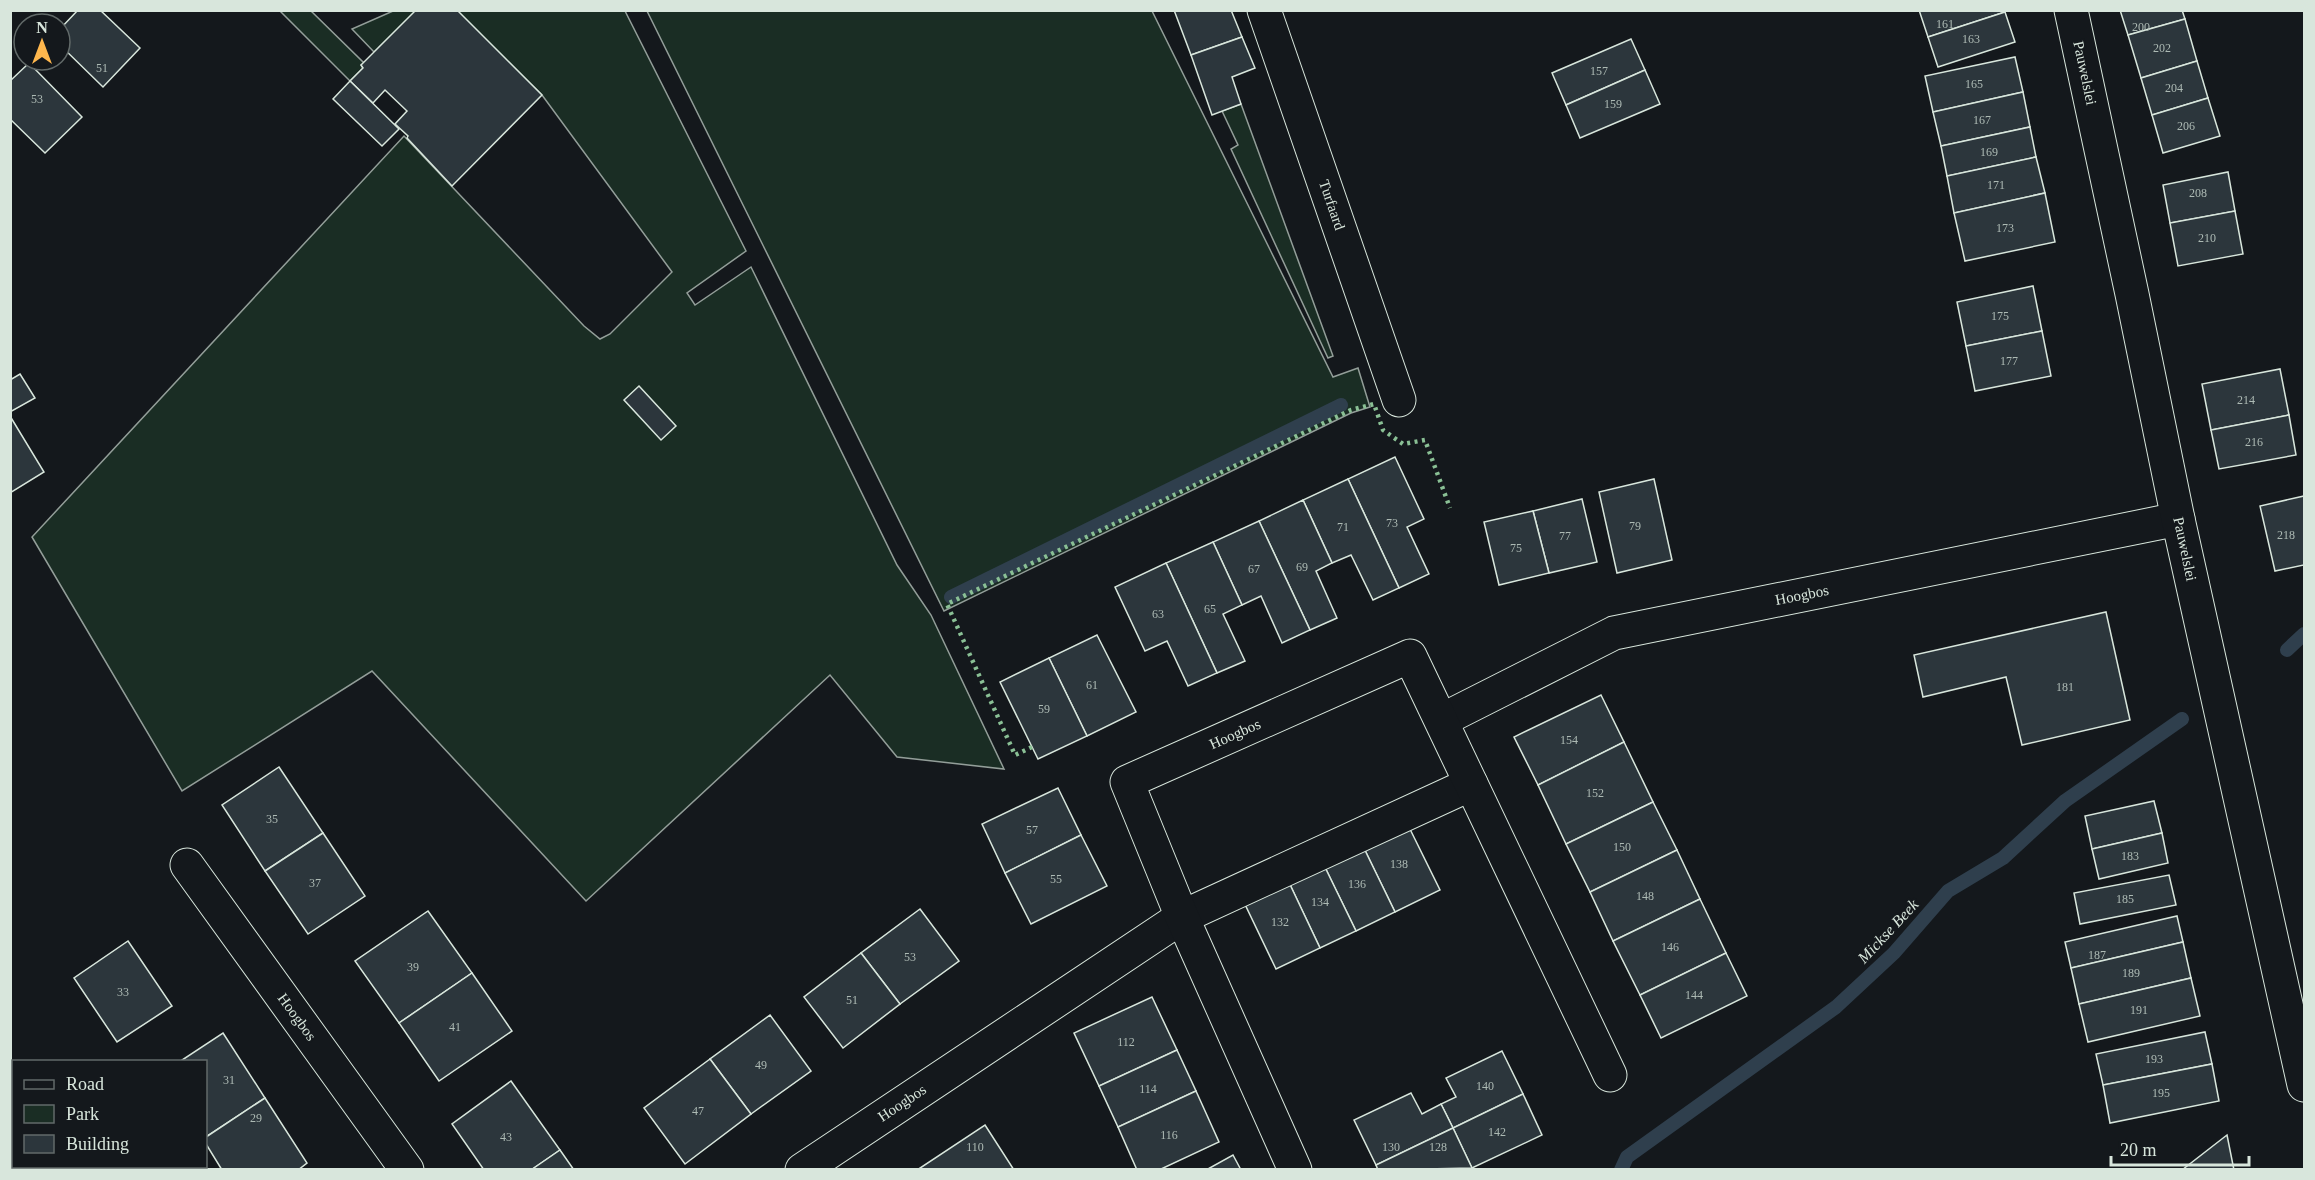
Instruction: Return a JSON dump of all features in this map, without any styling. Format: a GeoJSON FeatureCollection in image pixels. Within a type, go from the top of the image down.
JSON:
{"type":"FeatureCollection","features":[{"type":"Feature","properties":{"kind":"street","name":"Turfaard"},"geometry":{"type":"LineString","coordinates":[[1264,10],[1400,400]]}},
{"type":"Feature","properties":{"kind":"street","name":"Pauwelslei"},"geometry":{"type":"LineString","coordinates":[[2071,10],[2178,519],[2304,1085]]}},
{"type":"Feature","properties":{"kind":"street","name":"Hoogbos"},"geometry":{"type":"LineString","coordinates":[[1442,720],[1614,633],[2178,519]]}},
{"type":"Feature","properties":{"kind":"street","name":"Hoogbos"},"geometry":{"type":"LineString","coordinates":[[1296,1170],[1182,917],[1128,782],[1410,656],[1610,1075]]}},
{"type":"Feature","properties":{"kind":"street","name":"Hoogbos"},"geometry":{"type":"LineString","coordinates":[[802,1170],[1182,917],[1471,784]]}},
{"type":"Feature","properties":{"kind":"street","name":"Hoogbos"},"geometry":{"type":"LineString","coordinates":[[187,865],[407,1170]]}},
{"type":"Feature","properties":{"kind":"green space"},"geometry":{"type":"Polygon","coordinates":[[[280,11],[311,11],[364,63],[361,65],[363,68],[350,81],[280,11]]]}},
{"type":"Feature","properties":{"kind":"green space"},"geometry":{"type":"Polygon","coordinates":[[[393,11],[416,11],[374,52],[352,29],[393,11]]]}},
{"type":"Feature","properties":{"kind":"green space"},"geometry":{"type":"Polygon","coordinates":[[[457,11],[625,11],[746,251],[687,293],[695,305],[751,267],[897,565],[931,615],[1004,769],[897,757],[830,675],[586,901],[372,671],[182,791],[32,537],[404,136],[584,326],[600,339],[610,334],[672,272],[542,95],[457,11]]]}},
{"type":"Feature","properties":{"kind":"green space"},"geometry":{"type":"Polygon","coordinates":[[[647,11],[1152,11],[1333,377],[1358,368],[1370,407],[1351,413],[944,611],[647,11]]]}},
{"type":"Feature","properties":{"kind":"green space"},"geometry":{"type":"Polygon","coordinates":[[[1241,104],[1333,356],[1328,358],[1231,149],[1238,145],[1222,111],[1241,104]]]}},
{"type":"Feature","properties":{"kind":"building"},"geometry":{"type":"Polygon","coordinates":[[[78,10],[100,10],[140,48],[103,87],[72,57],[72,16],[78,10]]]}},
{"type":"Feature","properties":{"kind":"building"},"geometry":{"type":"Polygon","coordinates":[[[416,10],[457,10],[542,95],[452,186],[395,124],[407,111],[385,90],[373,103],[350,81],[363,68],[361,65],[416,10]]]}},
{"type":"Feature","properties":{"kind":"building"},"geometry":{"type":"Polygon","coordinates":[[[1174,10],[1231,10],[1242,37],[1191,55],[1174,10]]]}},
{"type":"Feature","properties":{"kind":"building"},"geometry":{"type":"Polygon","coordinates":[[[1919,10],[2005,10],[2005,12],[1928,37],[1919,10]]]}},
{"type":"Feature","properties":{"kind":"building"},"geometry":{"type":"Polygon","coordinates":[[[2120,10],[2182,10],[2185,19],[2128,35],[2120,10]]]}},
{"type":"Feature","properties":{"kind":"building"},"geometry":{"type":"Polygon","coordinates":[[[2005,12],[2015,42],[1938,67],[1928,37],[2005,12]]]}},
{"type":"Feature","properties":{"kind":"building"},"geometry":{"type":"Polygon","coordinates":[[[2185,19],[2197,61],[2141,78],[2128,35],[2185,19]]]}},
{"type":"Feature","properties":{"kind":"building"},"geometry":{"type":"Polygon","coordinates":[[[1242,37],[1255,68],[1232,77],[1241,104],[1212,115],[1191,55],[1242,37]]]}},
{"type":"Feature","properties":{"kind":"building"},"geometry":{"type":"Polygon","coordinates":[[[1631,39],[1645,70],[1566,105],[1552,73],[1631,39]]]}},
{"type":"Feature","properties":{"kind":"building"},"geometry":{"type":"Polygon","coordinates":[[[2015,57],[2023,92],[1933,112],[1925,76],[2015,57]]]}},
{"type":"Feature","properties":{"kind":"building"},"geometry":{"type":"Polygon","coordinates":[[[2197,61],[2208,98],[2152,115],[2141,78],[2197,61]]]}},
{"type":"Feature","properties":{"kind":"building"},"geometry":{"type":"Polygon","coordinates":[[[1645,70],[1660,104],[1580,138],[1566,105],[1645,70]]]}},
{"type":"Feature","properties":{"kind":"building"},"geometry":{"type":"Polygon","coordinates":[[[20,72],[38,72],[82,117],[45,153],[10,119],[10,81],[20,72]]]}},
{"type":"Feature","properties":{"kind":"building"},"geometry":{"type":"Polygon","coordinates":[[[350,81],[399,129],[382,146],[333,99],[350,81]]]}},
{"type":"Feature","properties":{"kind":"building"},"geometry":{"type":"Polygon","coordinates":[[[2023,92],[2030,127],[1941,146],[1933,112],[2023,92]]]}},
{"type":"Feature","properties":{"kind":"building"},"geometry":{"type":"Polygon","coordinates":[[[2208,98],[2220,136],[2163,153],[2152,115],[2208,98]]]}},
{"type":"Feature","properties":{"kind":"building"},"geometry":{"type":"Polygon","coordinates":[[[2030,127],[2036,157],[1947,176],[1941,146],[2030,127]]]}},
{"type":"Feature","properties":{"kind":"building"},"geometry":{"type":"Polygon","coordinates":[[[2036,157],[2045,193],[1954,213],[1947,176],[2036,157]]]}},
{"type":"Feature","properties":{"kind":"building"},"geometry":{"type":"Polygon","coordinates":[[[2228,172],[2235,211],[2170,223],[2163,185],[2228,172]]]}},
{"type":"Feature","properties":{"kind":"building"},"geometry":{"type":"Polygon","coordinates":[[[2045,193],[2055,242],[1965,261],[1954,213],[2045,193]]]}},
{"type":"Feature","properties":{"kind":"building"},"geometry":{"type":"Polygon","coordinates":[[[2235,211],[2243,254],[2178,266],[2170,223],[2235,211]]]}},
{"type":"Feature","properties":{"kind":"building"},"geometry":{"type":"Polygon","coordinates":[[[2033,286],[2042,331],[1966,346],[1957,302],[2033,286]]]}},
{"type":"Feature","properties":{"kind":"building"},"geometry":{"type":"Polygon","coordinates":[[[2042,331],[2051,376],[1975,391],[1966,346],[2042,331]]]}},
{"type":"Feature","properties":{"kind":"building"},"geometry":{"type":"Polygon","coordinates":[[[2280,369],[2289,415],[2211,430],[2202,384],[2280,369]]]}},
{"type":"Feature","properties":{"kind":"building"},"geometry":{"type":"Polygon","coordinates":[[[20,374],[35,398],[10,412],[10,380],[20,374]]]}},
{"type":"Feature","properties":{"kind":"building"},"geometry":{"type":"Polygon","coordinates":[[[639,386],[676,426],[661,440],[624,400],[639,386]]]}},
{"type":"Feature","properties":{"kind":"building"},"geometry":{"type":"Polygon","coordinates":[[[2289,415],[2296,455],[2219,469],[2211,430],[2289,415]]]}},
{"type":"Feature","properties":{"kind":"building"},"geometry":{"type":"Polygon","coordinates":[[[10,416],[44,472],[10,493],[10,416]]]}},
{"type":"Feature","properties":{"kind":"building"},"geometry":{"type":"Polygon","coordinates":[[[1395,457],[1424,519],[1407,527],[1429,574],[1399,588],[1348,479],[1395,457]]]}},
{"type":"Feature","properties":{"kind":"building"},"geometry":{"type":"Polygon","coordinates":[[[1348,479],[1399,588],[1373,600],[1351,555],[1332,563],[1303,500],[1348,479]]]}},
{"type":"Feature","properties":{"kind":"building"},"geometry":{"type":"Polygon","coordinates":[[[1654,479],[1672,560],[1617,573],[1599,492],[1654,479]]]}},
{"type":"Feature","properties":{"kind":"building"},"geometry":{"type":"Polygon","coordinates":[[[2304,496],[2304,565],[2275,571],[2260,506],[2304,496]]]}},
{"type":"Feature","properties":{"kind":"building"},"geometry":{"type":"Polygon","coordinates":[[[1582,499],[1597,562],[1549,573],[1533,511],[1582,499]]]}},
{"type":"Feature","properties":{"kind":"building"},"geometry":{"type":"Polygon","coordinates":[[[1303,500],[1332,563],[1316,571],[1337,618],[1310,630],[1259,521],[1303,500]]]}},
{"type":"Feature","properties":{"kind":"building"},"geometry":{"type":"Polygon","coordinates":[[[1533,511],[1549,573],[1499,585],[1484,522],[1533,511]]]}},
{"type":"Feature","properties":{"kind":"building"},"geometry":{"type":"Polygon","coordinates":[[[1259,521],[1310,630],[1282,643],[1261,596],[1242,605],[1213,542],[1259,521]]]}},
{"type":"Feature","properties":{"kind":"building"},"geometry":{"type":"Polygon","coordinates":[[[1213,542],[1242,605],[1223,614],[1245,661],[1217,673],[1166,563],[1213,542]]]}},
{"type":"Feature","properties":{"kind":"building"},"geometry":{"type":"Polygon","coordinates":[[[1166,563],[1217,673],[1188,686],[1167,641],[1145,651],[1115,587],[1166,563]]]}},
{"type":"Feature","properties":{"kind":"building"},"geometry":{"type":"Polygon","coordinates":[[[2106,612],[2130,720],[2022,745],[2006,677],[1923,697],[1914,655],[2106,612]]]}},
{"type":"Feature","properties":{"kind":"building"},"geometry":{"type":"Polygon","coordinates":[[[1097,635],[1136,712],[1087,736],[1049,658],[1097,635]]]}},
{"type":"Feature","properties":{"kind":"building"},"geometry":{"type":"Polygon","coordinates":[[[1049,658],[1087,736],[1038,759],[1000,682],[1049,658]]]}},
{"type":"Feature","properties":{"kind":"building"},"geometry":{"type":"Polygon","coordinates":[[[1601,695],[1624,742],[1538,785],[1514,737],[1601,695]]]}},
{"type":"Feature","properties":{"kind":"building"},"geometry":{"type":"Polygon","coordinates":[[[1624,742],[1653,802],[1566,844],[1538,785],[1624,742]]]}},
{"type":"Feature","properties":{"kind":"building"},"geometry":{"type":"Polygon","coordinates":[[[279,767],[323,833],[265,871],[222,805],[279,767]]]}},
{"type":"Feature","properties":{"kind":"building"},"geometry":{"type":"Polygon","coordinates":[[[1058,788],[1081,835],[1005,873],[982,824],[1058,788]]]}},
{"type":"Feature","properties":{"kind":"building"},"geometry":{"type":"Polygon","coordinates":[[[2154,801],[2162,833],[2092,849],[2085,816],[2154,801]]]}},
{"type":"Feature","properties":{"kind":"building"},"geometry":{"type":"Polygon","coordinates":[[[1653,802],[1677,850],[1590,892],[1566,844],[1653,802]]]}},
{"type":"Feature","properties":{"kind":"building"},"geometry":{"type":"Polygon","coordinates":[[[1404,817],[1440,890],[1395,912],[1359,838],[1404,817]]]}},
{"type":"Feature","properties":{"kind":"building"},"geometry":{"type":"Polygon","coordinates":[[[323,833],[365,896],[308,934],[265,871],[323,833]]]}},
{"type":"Feature","properties":{"kind":"building"},"geometry":{"type":"Polygon","coordinates":[[[2162,833],[2168,863],[2099,879],[2092,849],[2162,833]]]}},
{"type":"Feature","properties":{"kind":"building"},"geometry":{"type":"Polygon","coordinates":[[[1081,835],[1107,886],[1031,924],[1005,873],[1081,835]]]}},
{"type":"Feature","properties":{"kind":"building"},"geometry":{"type":"Polygon","coordinates":[[[1359,838],[1395,912],[1356,931],[1320,857],[1359,838]]]}},
{"type":"Feature","properties":{"kind":"building"},"geometry":{"type":"Polygon","coordinates":[[[1677,850],[1700,899],[1613,941],[1590,892],[1677,850]]]}},
{"type":"Feature","properties":{"kind":"building"},"geometry":{"type":"Polygon","coordinates":[[[1320,857],[1356,931],[1320,948],[1285,874],[1320,857]]]}},
{"type":"Feature","properties":{"kind":"building"},"geometry":{"type":"Polygon","coordinates":[[[1285,874],[1320,948],[1276,969],[1241,896],[1285,874]]]}},
{"type":"Feature","properties":{"kind":"building"},"geometry":{"type":"Polygon","coordinates":[[[2169,875],[2176,905],[2080,924],[2074,893],[2169,875]]]}},
{"type":"Feature","properties":{"kind":"building"},"geometry":{"type":"Polygon","coordinates":[[[1700,899],[1726,953],[1640,995],[1613,941],[1700,899]]]}},
{"type":"Feature","properties":{"kind":"building"},"geometry":{"type":"Polygon","coordinates":[[[920,909],[959,961],[900,1004],[861,953],[920,909]]]}},
{"type":"Feature","properties":{"kind":"building"},"geometry":{"type":"Polygon","coordinates":[[[428,911],[472,973],[399,1023],[355,961],[428,911]]]}},
{"type":"Feature","properties":{"kind":"building"},"geometry":{"type":"Polygon","coordinates":[[[2177,916],[2183,942],[2071,968],[2065,942],[2177,916]]]}},
{"type":"Feature","properties":{"kind":"building"},"geometry":{"type":"Polygon","coordinates":[[[128,941],[172,1006],[117,1042],[74,978],[128,941]]]}},
{"type":"Feature","properties":{"kind":"building"},"geometry":{"type":"Polygon","coordinates":[[[2183,942],[2191,978],[2079,1004],[2071,968],[2183,942]]]}},
{"type":"Feature","properties":{"kind":"building"},"geometry":{"type":"Polygon","coordinates":[[[861,953],[900,1004],[843,1048],[804,997],[861,953]]]}},
{"type":"Feature","properties":{"kind":"building"},"geometry":{"type":"Polygon","coordinates":[[[1726,953],[1747,996],[1661,1038],[1640,995],[1726,953]]]}},
{"type":"Feature","properties":{"kind":"building"},"geometry":{"type":"Polygon","coordinates":[[[472,973],[512,1031],[439,1081],[399,1023],[472,973]]]}},
{"type":"Feature","properties":{"kind":"building"},"geometry":{"type":"Polygon","coordinates":[[[2191,978],[2200,1016],[2088,1042],[2079,1004],[2191,978]]]}},
{"type":"Feature","properties":{"kind":"building"},"geometry":{"type":"Polygon","coordinates":[[[1152,997],[1177,1050],[1099,1086],[1074,1033],[1152,997]]]}},
{"type":"Feature","properties":{"kind":"building"},"geometry":{"type":"Polygon","coordinates":[[[770,1015],[811,1071],[751,1114],[710,1059],[770,1015]]]}},
{"type":"Feature","properties":{"kind":"building"},"geometry":{"type":"Polygon","coordinates":[[[2205,1032],[2212,1064],[2103,1085],[2096,1054],[2205,1032]]]}},
{"type":"Feature","properties":{"kind":"building"},"geometry":{"type":"Polygon","coordinates":[[[223,1033],[265,1098],[207,1136],[207,1060],[182,1060],[223,1033]]]}},
{"type":"Feature","properties":{"kind":"building"},"geometry":{"type":"Polygon","coordinates":[[[1177,1050],[1196,1091],[1118,1127],[1099,1086],[1177,1050]]]}},
{"type":"Feature","properties":{"kind":"building"},"geometry":{"type":"Polygon","coordinates":[[[1502,1051],[1523,1094],[1453,1128],[1441,1104],[1456,1097],[1446,1078],[1502,1051]]]}},
{"type":"Feature","properties":{"kind":"building"},"geometry":{"type":"Polygon","coordinates":[[[710,1059],[751,1114],[685,1164],[644,1108],[710,1059]]]}},
{"type":"Feature","properties":{"kind":"building"},"geometry":{"type":"Polygon","coordinates":[[[2212,1064],[2219,1101],[2110,1123],[2103,1085],[2212,1064]]]}},
{"type":"Feature","properties":{"kind":"building"},"geometry":{"type":"Polygon","coordinates":[[[511,1081],[560,1150],[531,1170],[484,1170],[452,1124],[511,1081]]]}},
{"type":"Feature","properties":{"kind":"building"},"geometry":{"type":"Polygon","coordinates":[[[1196,1091],[1219,1142],[1159,1170],[1137,1170],[1118,1127],[1196,1091]]]}},
{"type":"Feature","properties":{"kind":"building"},"geometry":{"type":"Polygon","coordinates":[[[1411,1093],[1422,1114],[1441,1104],[1453,1128],[1376,1165],[1354,1120],[1411,1093]]]}},
{"type":"Feature","properties":{"kind":"building"},"geometry":{"type":"Polygon","coordinates":[[[1523,1094],[1542,1135],[1472,1168],[1453,1128],[1523,1094]]]}},
{"type":"Feature","properties":{"kind":"building"},"geometry":{"type":"Polygon","coordinates":[[[265,1098],[307,1163],[298,1170],[222,1170],[207,1146],[207,1136],[265,1098]]]}},
{"type":"Feature","properties":{"kind":"building"},"geometry":{"type":"Polygon","coordinates":[[[985,1125],[1014,1170],[917,1170],[985,1125]]]}},
{"type":"Feature","properties":{"kind":"building"},"geometry":{"type":"Polygon","coordinates":[[[1453,1128],[1472,1168],[1378,1170],[1376,1165],[1453,1128]]]}},
{"type":"Feature","properties":{"kind":"building"},"geometry":{"type":"Polygon","coordinates":[[[2227,1135],[2234,1170],[2182,1170],[2227,1135]]]}},
{"type":"Feature","properties":{"kind":"building"},"geometry":{"type":"Polygon","coordinates":[[[560,1150],[574,1170],[531,1170],[560,1150]]]}},
{"type":"Feature","properties":{"kind":"building"},"geometry":{"type":"Polygon","coordinates":[[[1233,1155],[1241,1170],[1206,1170],[1233,1155]]]}},
{"type":"Feature","properties":{"kind":"waterway"},"geometry":{"type":"LineString","coordinates":[[951,597],[1341,405]]}},
{"type":"Feature","properties":{"kind":"waterway","name":"Mickse Beek"},"geometry":{"type":"LineString","coordinates":[[2287,650],[2304,634]]}},
{"type":"Feature","properties":{"kind":"waterway","name":"Mickse Beek"},"geometry":{"type":"LineString","coordinates":[[1621,1170],[1627,1157],[1836,1007],[1894,953],[1948,891],[2003,858],[2065,801],[2182,719]]}},
{"type":"Feature","properties":{"kind":"hedge"},"geometry":{"type":"LineString","coordinates":[[1032,747],[1015,755],[947,604],[1351,410],[1374,404],[1383,430],[1403,444],[1425,440],[1450,508]]}}]}
